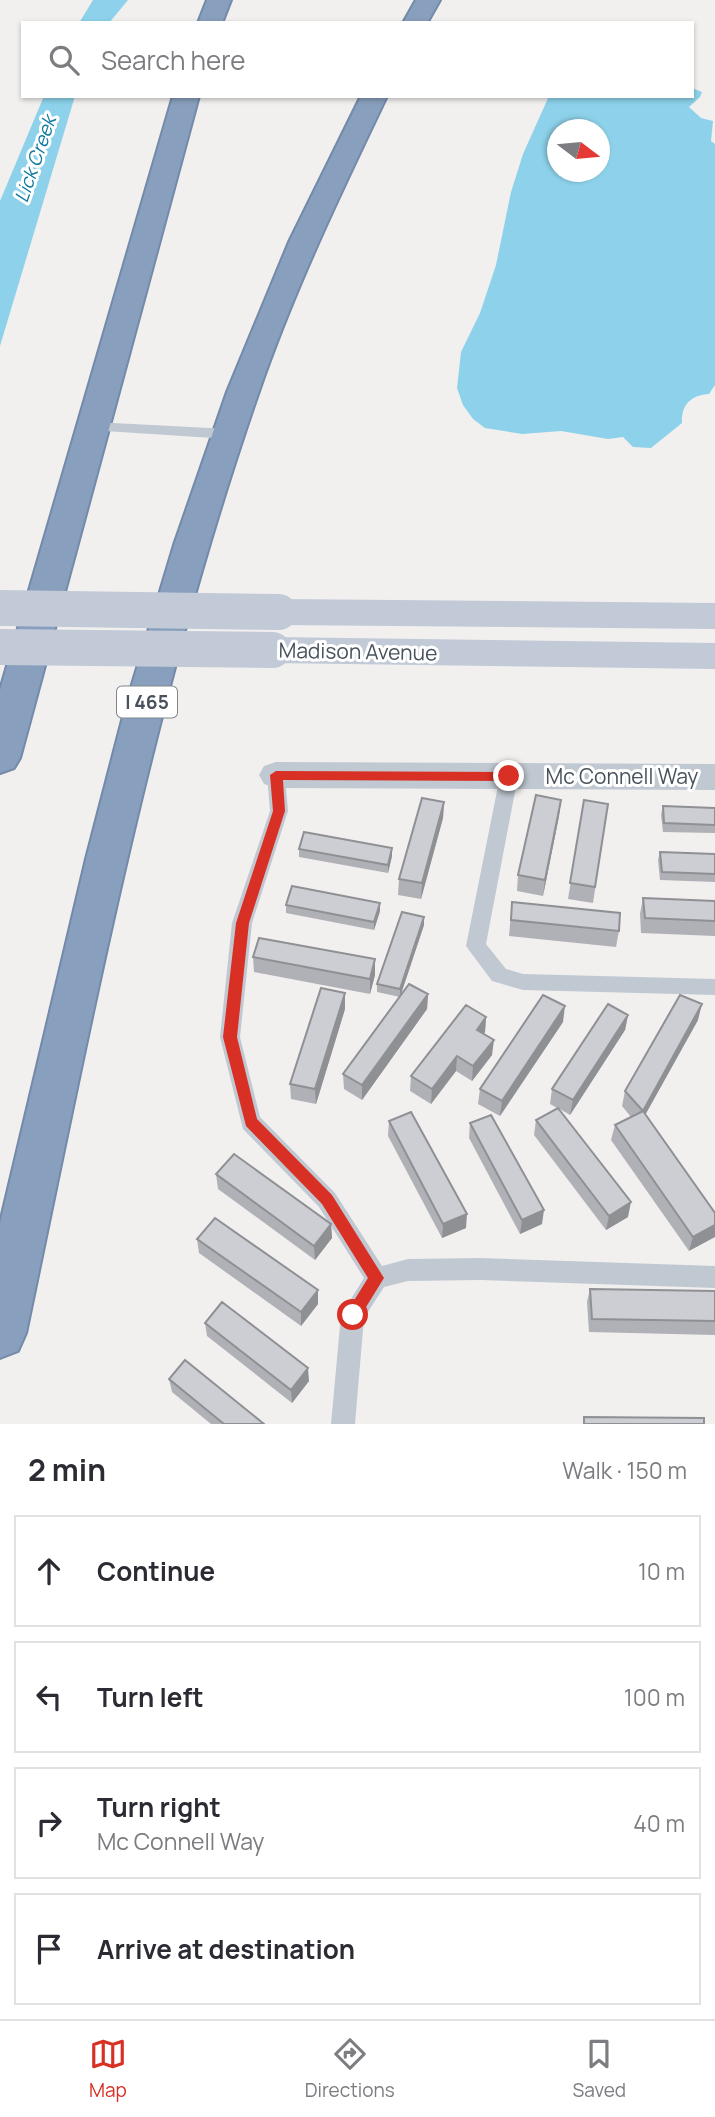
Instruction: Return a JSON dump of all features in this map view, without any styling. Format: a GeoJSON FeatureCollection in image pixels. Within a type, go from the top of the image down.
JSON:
{"type":"FeatureCollection","features":[{"type":"Feature","properties":{"kind":"highway"},"geometry":{"type":"LineString","coordinates":[[211,21],[219,0]]}},
{"type":"Feature","properties":{"kind":"highway"},"geometry":{"type":"LineString","coordinates":[[416,21],[428,0]]}},
{"type":"Feature","properties":{"kind":"highway"},"geometry":{"type":"LineString","coordinates":[[0,758],[185,98]]}},
{"type":"Feature","properties":{"kind":"highway","name":"I 465"},"geometry":{"type":"LineString","coordinates":[[0,1333],[118,813],[170,617],[229,434],[298,258],[339,165],[373,98]]}},
{"type":"Feature","properties":{"kind":"main road","name":"Madison Avenue"},"geometry":{"type":"LineString","coordinates":[[0,608],[715,616]]}},
{"type":"Feature","properties":{"kind":"main road","name":"Madison Avenue"},"geometry":{"type":"LineString","coordinates":[[0,647],[715,656]]}},
{"type":"Feature","properties":{"kind":"street","name":"Mc Connell Way"},"geometry":{"type":"LineString","coordinates":[[276,775],[715,777]]}},
{"type":"Feature","properties":{"kind":"lane"},"geometry":{"type":"LineString","coordinates":[[94,426],[229,434]]}},
{"type":"Feature","properties":{"kind":"lane"},"geometry":{"type":"LineString","coordinates":[[276,775],[279,811],[242,923],[230,1037],[251,1122],[327,1200],[377,1278]]}},
{"type":"Feature","properties":{"kind":"lane"},"geometry":{"type":"LineString","coordinates":[[509,776],[476,946],[499,975],[523,982],[715,987]]}},
{"type":"Feature","properties":{"kind":"lane"},"geometry":{"type":"LineString","coordinates":[[343,1424],[353,1315],[377,1278],[408,1270],[481,1269],[715,1277]]}},
{"type":"Feature","properties":{"kind":"water"},"geometry":{"type":"Polygon","coordinates":[[[93,0],[128,0],[111,21],[80,21],[93,0]]]}},
{"type":"Feature","properties":{"kind":"water"},"geometry":{"type":"Polygon","coordinates":[[[694,89],[702,92],[689,107],[701,118],[713,121],[711,141],[715,144],[715,385],[709,394],[697,396],[688,402],[683,411],[682,423],[651,448],[633,447],[623,437],[608,439],[561,431],[522,434],[485,428],[473,419],[463,405],[457,388],[461,352],[480,313],[496,265],[511,192],[523,154],[548,98],[694,98],[694,89]]]}},
{"type":"Feature","properties":{"kind":"water","name":"Lick Creek"},"geometry":{"type":"Polygon","coordinates":[[[43,98],[74,98],[0,346],[0,201],[43,98]]]}},
{"type":"Feature","properties":{"kind":"building"},"geometry":{"type":"Polygon","coordinates":[[[536,795],[561,800],[545,880],[518,875],[536,795]]]}},
{"type":"Feature","properties":{"kind":"building"},"geometry":{"type":"Polygon","coordinates":[[[422,798],[444,802],[422,883],[399,879],[422,798]]]}},
{"type":"Feature","properties":{"kind":"building"},"geometry":{"type":"Polygon","coordinates":[[[584,800],[608,804],[595,887],[570,883],[584,800]]]}},
{"type":"Feature","properties":{"kind":"building"},"geometry":{"type":"Polygon","coordinates":[[[663,806],[715,808],[715,825],[664,823],[663,806]]]}},
{"type":"Feature","properties":{"kind":"building"},"geometry":{"type":"Polygon","coordinates":[[[304,832],[392,848],[388,865],[299,849],[304,832]]]}},
{"type":"Feature","properties":{"kind":"building"},"geometry":{"type":"Polygon","coordinates":[[[660,852],[715,854],[715,874],[662,872],[660,852]]]}},
{"type":"Feature","properties":{"kind":"building"},"geometry":{"type":"Polygon","coordinates":[[[292,886],[380,903],[374,922],[286,905],[292,886]]]}},
{"type":"Feature","properties":{"kind":"building"},"geometry":{"type":"Polygon","coordinates":[[[643,898],[715,901],[715,921],[645,918],[643,898]]]}},
{"type":"Feature","properties":{"kind":"building"},"geometry":{"type":"Polygon","coordinates":[[[512,902],[620,913],[619,931],[511,920],[512,902]]]}},
{"type":"Feature","properties":{"kind":"building"},"geometry":{"type":"Polygon","coordinates":[[[402,912],[424,917],[400,989],[377,984],[402,912]]]}},
{"type":"Feature","properties":{"kind":"building"},"geometry":{"type":"Polygon","coordinates":[[[259,938],[375,959],[370,979],[253,957],[259,938]]]}},
{"type":"Feature","properties":{"kind":"building"},"geometry":{"type":"Polygon","coordinates":[[[409,984],[428,994],[362,1085],[343,1074],[409,984]]]}},
{"type":"Feature","properties":{"kind":"building"},"geometry":{"type":"Polygon","coordinates":[[[321,988],[345,993],[315,1089],[290,1084],[321,988]]]}},
{"type":"Feature","properties":{"kind":"building"},"geometry":{"type":"Polygon","coordinates":[[[543,995],[565,1006],[502,1101],[480,1089],[543,995]]]}},
{"type":"Feature","properties":{"kind":"building"},"geometry":{"type":"Polygon","coordinates":[[[680,995],[702,1004],[643,1111],[625,1091],[680,995]]]}},
{"type":"Feature","properties":{"kind":"building"},"geometry":{"type":"Polygon","coordinates":[[[608,1004],[628,1015],[573,1100],[552,1089],[608,1004]]]}},
{"type":"Feature","properties":{"kind":"building"},"geometry":{"type":"Polygon","coordinates":[[[466,1005],[486,1017],[477,1030],[494,1040],[473,1066],[457,1056],[432,1089],[411,1076],[466,1005]]]}},
{"type":"Feature","properties":{"kind":"building"},"geometry":{"type":"Polygon","coordinates":[[[558,1108],[631,1202],[609,1216],[536,1120],[558,1108]]]}},
{"type":"Feature","properties":{"kind":"building"},"geometry":{"type":"Polygon","coordinates":[[[643,1111],[715,1213],[715,1225],[693,1237],[615,1125],[643,1111]]]}},
{"type":"Feature","properties":{"kind":"building"},"geometry":{"type":"Polygon","coordinates":[[[411,1112],[467,1214],[443,1224],[389,1121],[411,1112]]]}},
{"type":"Feature","properties":{"kind":"building"},"geometry":{"type":"Polygon","coordinates":[[[491,1115],[544,1210],[522,1220],[470,1123],[491,1115]]]}},
{"type":"Feature","properties":{"kind":"building"},"geometry":{"type":"Polygon","coordinates":[[[234,1154],[331,1224],[314,1246],[216,1174],[234,1154]]]}},
{"type":"Feature","properties":{"kind":"building"},"geometry":{"type":"Polygon","coordinates":[[[215,1218],[318,1290],[301,1312],[197,1239],[215,1218]]]}},
{"type":"Feature","properties":{"kind":"building"},"geometry":{"type":"Polygon","coordinates":[[[590,1289],[715,1291],[715,1321],[592,1319],[590,1289]]]}},
{"type":"Feature","properties":{"kind":"building"},"geometry":{"type":"Polygon","coordinates":[[[222,1302],[308,1368],[291,1390],[205,1323],[222,1302]]]}},
{"type":"Feature","properties":{"kind":"building"},"geometry":{"type":"Polygon","coordinates":[[[185,1360],[264,1424],[224,1424],[169,1379],[185,1360]]]}},
{"type":"Feature","properties":{"kind":"building"},"geometry":{"type":"Polygon","coordinates":[[[584,1417],[704,1418],[704,1424],[584,1424],[584,1417]]]}},
{"type":"Feature","properties":{"kind":"route"},"geometry":{"type":"LineString","coordinates":[[353,1315],[377,1278],[327,1200],[251,1122],[230,1037],[242,923],[279,811],[276,775],[509,776]]}}]}
